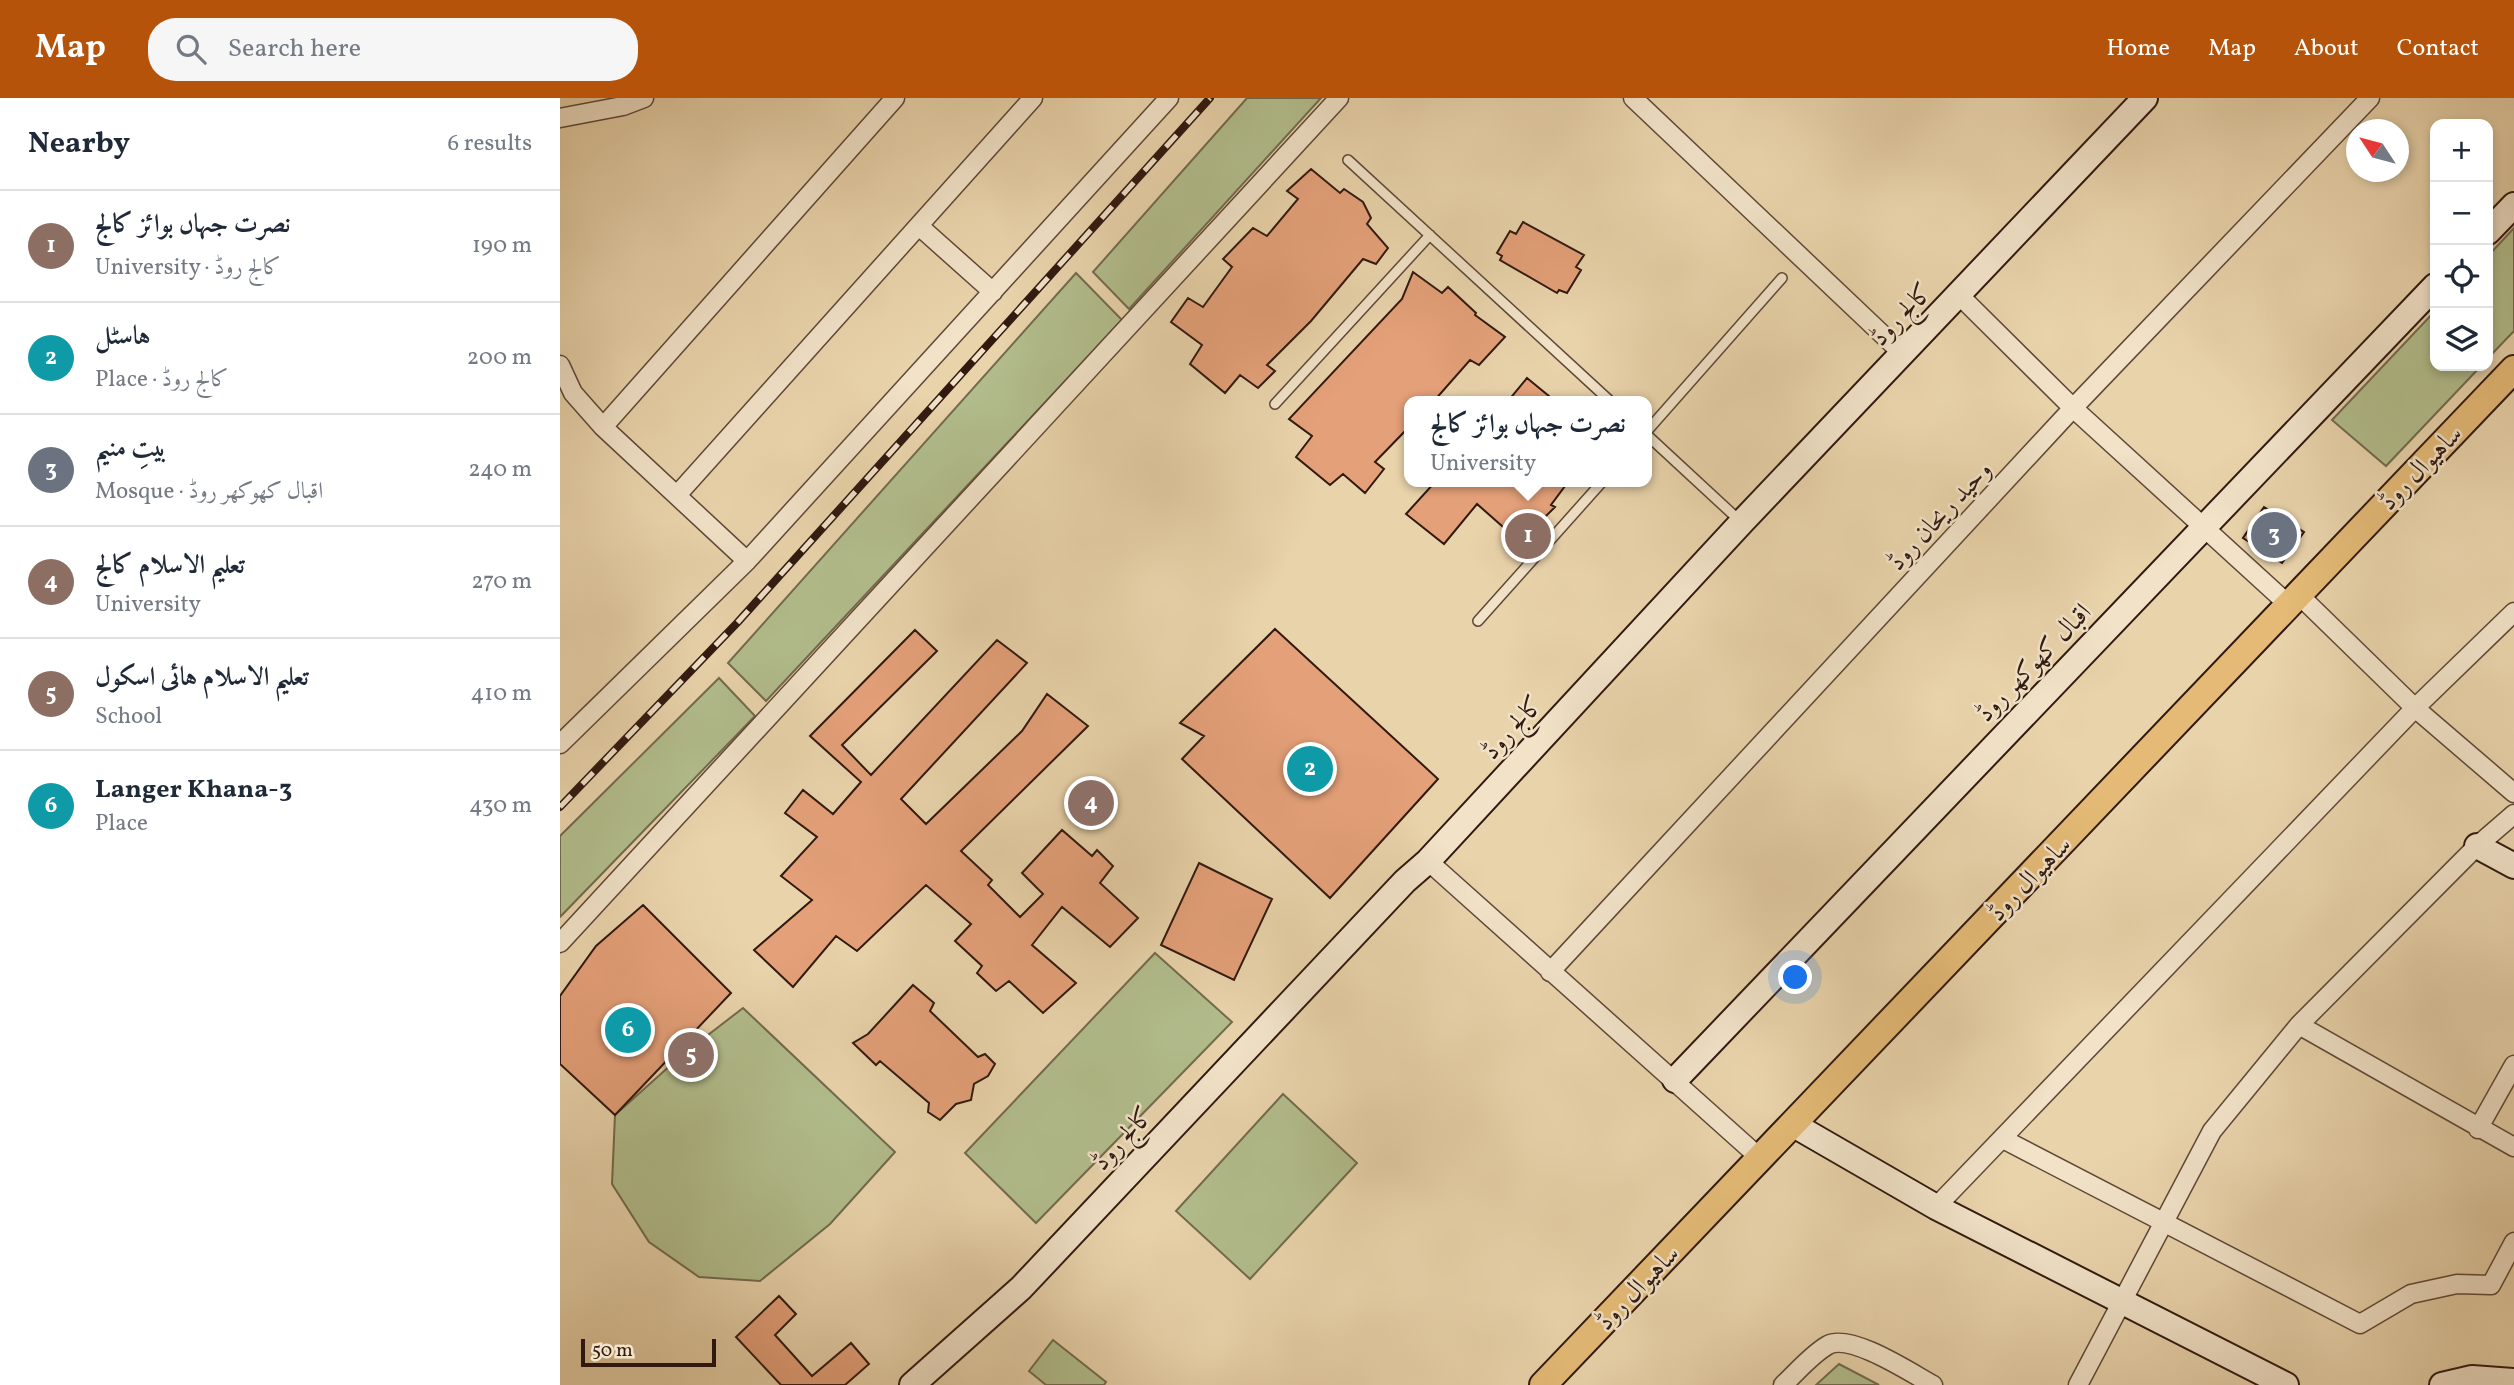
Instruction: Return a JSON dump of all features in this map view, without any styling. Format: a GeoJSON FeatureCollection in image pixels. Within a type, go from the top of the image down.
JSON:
{"type":"FeatureCollection","features":[{"type":"Feature","properties":{"kind":"main road","name":"ساہیوال روڈ"},"geometry":{"type":"LineString","coordinates":[[1552,1383],[1760,1158],[2514,369]]}},
{"type":"Feature","properties":{"kind":"street"},"geometry":{"type":"LineString","coordinates":[[560,118],[624,106],[644,98]]}},
{"type":"Feature","properties":{"kind":"street"},"geometry":{"type":"LineString","coordinates":[[603,427],[895,98]]}},
{"type":"Feature","properties":{"kind":"street"},"geometry":{"type":"LineString","coordinates":[[678,494],[1033,98]]}},
{"type":"Feature","properties":{"kind":"street"},"geometry":{"type":"LineString","coordinates":[[560,744],[747,561],[1169,98]]}},
{"type":"Feature","properties":{"kind":"street"},"geometry":{"type":"LineString","coordinates":[[560,943],[1339,98]]}},
{"type":"Feature","properties":{"kind":"street"},"geometry":{"type":"LineString","coordinates":[[1633,98],[1903,354]]}},
{"type":"Feature","properties":{"kind":"street","name":"کالج روڈ"},"geometry":{"type":"LineString","coordinates":[[912,1385],[1021,1288],[1405,881],[1428,861],[1742,522],[2145,98]]}},
{"type":"Feature","properties":{"kind":"street","name":"وحید ریحان روڈ"},"geometry":{"type":"LineString","coordinates":[[1550,972],[2073,408],[2370,98]]}},
{"type":"Feature","properties":{"kind":"street"},"geometry":{"type":"LineString","coordinates":[[2493,227],[2514,205]]}},
{"type":"Feature","properties":{"kind":"street"},"geometry":{"type":"LineString","coordinates":[[919,226],[993,292]]}},
{"type":"Feature","properties":{"kind":"street","name":"اقبال کھوکھر روڈ"},"geometry":{"type":"LineString","coordinates":[[1675,1080],[2430,291]]}},
{"type":"Feature","properties":{"kind":"street"},"geometry":{"type":"LineString","coordinates":[[1959,296],[2073,408],[2204,527],[2294,600],[2514,793]]}},
{"type":"Feature","properties":{"kind":"street"},"geometry":{"type":"LineString","coordinates":[[560,365],[573,393],[603,427],[747,561]]}},
{"type":"Feature","properties":{"kind":"street"},"geometry":{"type":"LineString","coordinates":[[1936,1207],[2415,708],[2514,612]]}},
{"type":"Feature","properties":{"kind":"street"},"geometry":{"type":"LineString","coordinates":[[2078,1385],[2212,1131],[2300,1025],[2477,846],[2514,814]]}},
{"type":"Feature","properties":{"kind":"street"},"geometry":{"type":"LineString","coordinates":[[2477,846],[2514,866]]}},
{"type":"Feature","properties":{"kind":"street"},"geometry":{"type":"LineString","coordinates":[[1428,861],[1760,1158]]}},
{"type":"Feature","properties":{"kind":"street"},"geometry":{"type":"LineString","coordinates":[[2300,1025],[2478,1129],[2514,1147]]}},
{"type":"Feature","properties":{"kind":"street"},"geometry":{"type":"LineString","coordinates":[[2478,1129],[2514,1065]]}},
{"type":"Feature","properties":{"kind":"street"},"geometry":{"type":"LineString","coordinates":[[1794,1125],[1936,1207],[2286,1385]]}},
{"type":"Feature","properties":{"kind":"street"},"geometry":{"type":"LineString","coordinates":[[2003,1139],[2360,1324],[2411,1294],[2457,1284],[2491,1285],[2514,1242]]}},
{"type":"Feature","properties":{"kind":"street"},"geometry":{"type":"LineString","coordinates":[[1783,1385],[1828,1345],[1840,1341],[1874,1353],[1933,1385]]}},
{"type":"Feature","properties":{"kind":"street"},"geometry":{"type":"LineString","coordinates":[[2442,1385],[2472,1378],[2514,1381]]}},
{"type":"Feature","properties":{"kind":"lane"},"geometry":{"type":"LineString","coordinates":[[1348,160],[1605,396]]}},
{"type":"Feature","properties":{"kind":"lane"},"geometry":{"type":"LineString","coordinates":[[1275,404],[1430,235]]}},
{"type":"Feature","properties":{"kind":"lane"},"geometry":{"type":"LineString","coordinates":[[1652,427],[1782,278]]}},
{"type":"Feature","properties":{"kind":"lane"},"geometry":{"type":"LineString","coordinates":[[1652,438],[1742,522]]}},
{"type":"Feature","properties":{"kind":"lane"},"geometry":{"type":"LineString","coordinates":[[1478,621],[1598,487]]}},
{"type":"Feature","properties":{"kind":"green space"},"geometry":{"type":"Polygon","coordinates":[[[1247,98],[1321,98],[1129,309],[1093,272],[1247,98]]]}},
{"type":"Feature","properties":{"kind":"green space"},"geometry":{"type":"Polygon","coordinates":[[[2514,228],[2514,331],[2493,353],[2493,308],[2493,251],[2514,228]]]}},
{"type":"Feature","properties":{"kind":"green space"},"geometry":{"type":"Polygon","coordinates":[[[1076,273],[1122,320],[766,701],[728,663],[1076,273]]]}},
{"type":"Feature","properties":{"kind":"green space"},"geometry":{"type":"Polygon","coordinates":[[[2430,316],[2430,371],[2476,371],[2386,466],[2332,420],[2430,316]]]}},
{"type":"Feature","properties":{"kind":"green space"},"geometry":{"type":"Polygon","coordinates":[[[719,678],[755,716],[560,917],[560,836],[719,678]]]}},
{"type":"Feature","properties":{"kind":"green space"},"geometry":{"type":"Polygon","coordinates":[[[1155,953],[1232,1022],[1036,1223],[965,1153],[1155,953]]]}},
{"type":"Feature","properties":{"kind":"green space"},"geometry":{"type":"Polygon","coordinates":[[[743,1008],[895,1152],[830,1224],[760,1281],[699,1277],[649,1242],[612,1184],[615,1115],[682,1055],[743,1008]]]}},
{"type":"Feature","properties":{"kind":"green space"},"geometry":{"type":"Polygon","coordinates":[[[1283,1094],[1357,1163],[1250,1279],[1176,1211],[1283,1094]]]}},
{"type":"Feature","properties":{"kind":"green space"},"geometry":{"type":"Polygon","coordinates":[[[1053,1340],[1106,1382],[1104,1385],[1046,1385],[1029,1371],[1053,1340]]]}},
{"type":"Feature","properties":{"kind":"green space"},"geometry":{"type":"Polygon","coordinates":[[[1839,1364],[1879,1385],[1816,1385],[1839,1364]]]}},
{"type":"Feature","properties":{"kind":"building"},"geometry":{"type":"Polygon","coordinates":[[[1311,169],[1340,193],[1344,189],[1363,202],[1371,218],[1367,224],[1388,248],[1376,264],[1363,259],[1311,321],[1267,365],[1275,371],[1258,388],[1240,375],[1225,393],[1190,364],[1202,345],[1171,322],[1188,298],[1203,307],[1232,267],[1223,259],[1253,228],[1267,236],[1298,199],[1287,191],[1311,169]]]}},
{"type":"Feature","properties":{"kind":"building"},"geometry":{"type":"Polygon","coordinates":[[[1523,222],[1584,255],[1576,267],[1581,270],[1567,293],[1559,290],[1557,293],[1500,260],[1502,256],[1497,253],[1510,231],[1516,234],[1523,222]]]}},
{"type":"Feature","properties":{"kind":"building"},"geometry":{"type":"Polygon","coordinates":[[[1413,272],[1442,293],[1448,287],[1476,313],[1475,315],[1505,337],[1479,365],[1470,360],[1438,396],[1404,396],[1404,432],[1375,462],[1384,469],[1365,493],[1343,474],[1330,485],[1296,457],[1312,436],[1289,419],[1402,299],[1413,272]]]}},
{"type":"Feature","properties":{"kind":"building"},"geometry":{"type":"Polygon","coordinates":[[[1527,378],[1549,396],[1512,396],[1527,378]]]}},
{"type":"Feature","properties":{"kind":"building"},"geometry":{"type":"Polygon","coordinates":[[[1430,487],[1564,487],[1551,505],[1555,507],[1540,522],[1536,519],[1519,541],[1477,504],[1444,544],[1406,514],[1430,487]]]}},
{"type":"Feature","properties":{"kind":"building"},"geometry":{"type":"Polygon","coordinates":[[[2264,507],[2304,532],[2282,563],[2243,538],[2264,507]]]}},
{"type":"Feature","properties":{"kind":"building"},"geometry":{"type":"Polygon","coordinates":[[[1275,629],[1438,779],[1330,898],[1182,759],[1204,736],[1180,723],[1275,629]]]}},
{"type":"Feature","properties":{"kind":"building"},"geometry":{"type":"Polygon","coordinates":[[[915,630],[937,651],[842,745],[871,775],[997,640],[1027,663],[901,799],[926,824],[1022,731],[1047,694],[1088,726],[961,851],[992,880],[988,885],[1020,917],[1043,894],[1022,873],[1062,830],[1092,856],[1097,850],[1113,866],[1100,883],[1138,918],[1110,947],[1062,907],[1032,945],[1076,983],[1043,1013],[1009,981],[996,991],[977,973],[982,966],[955,941],[971,924],[926,885],[857,951],[836,936],[793,987],[754,950],[812,900],[781,876],[817,837],[785,813],[803,790],[833,814],[861,782],[810,736],[915,630]]]}},
{"type":"Feature","properties":{"kind":"building"},"geometry":{"type":"Polygon","coordinates":[[[1199,863],[1272,899],[1234,980],[1161,945],[1199,863]]]}},
{"type":"Feature","properties":{"kind":"building"},"geometry":{"type":"Polygon","coordinates":[[[643,905],[731,993],[615,1115],[560,1064],[560,996],[596,946],[643,905]]]}},
{"type":"Feature","properties":{"kind":"building"},"geometry":{"type":"Polygon","coordinates":[[[913,985],[934,1003],[930,1011],[978,1057],[985,1054],[995,1064],[988,1076],[974,1084],[971,1100],[956,1104],[940,1120],[928,1112],[929,1103],[880,1061],[876,1065],[853,1043],[868,1034],[913,985]]]}},
{"type":"Feature","properties":{"kind":"building"},"geometry":{"type":"Polygon","coordinates":[[[779,1296],[796,1314],[775,1335],[812,1376],[851,1343],[869,1364],[845,1385],[781,1385],[736,1337],[779,1296]]]}},
{"type":"Feature","properties":{"kind":"railway"},"geometry":{"type":"LineString","coordinates":[[560,807],[737,623],[1210,98]]}},
{"type":"Feature","properties":{"kind":"place","name":"بیتِ منیم"},"geometry":{"type":"Point","coordinates":[2274,535]}},
{"type":"Feature","properties":{"kind":"place","name":"نصرت جہاں بوائز کالج"},"geometry":{"type":"Point","coordinates":[1528,536]}},
{"type":"Feature","properties":{"kind":"place","name":"ہاسٹل"},"geometry":{"type":"Point","coordinates":[1310,769]}},
{"type":"Feature","properties":{"kind":"place","name":"تعلیم الاسلام کالج"},"geometry":{"type":"Point","coordinates":[1091,803]}},
{"type":"Feature","properties":{"kind":"place","name":"Langer Khana-3"},"geometry":{"type":"Point","coordinates":[628,1030]}},
{"type":"Feature","properties":{"kind":"place","name":"تعلیم الاسلام ہائی اسکول"},"geometry":{"type":"Point","coordinates":[691,1055]}}]}
